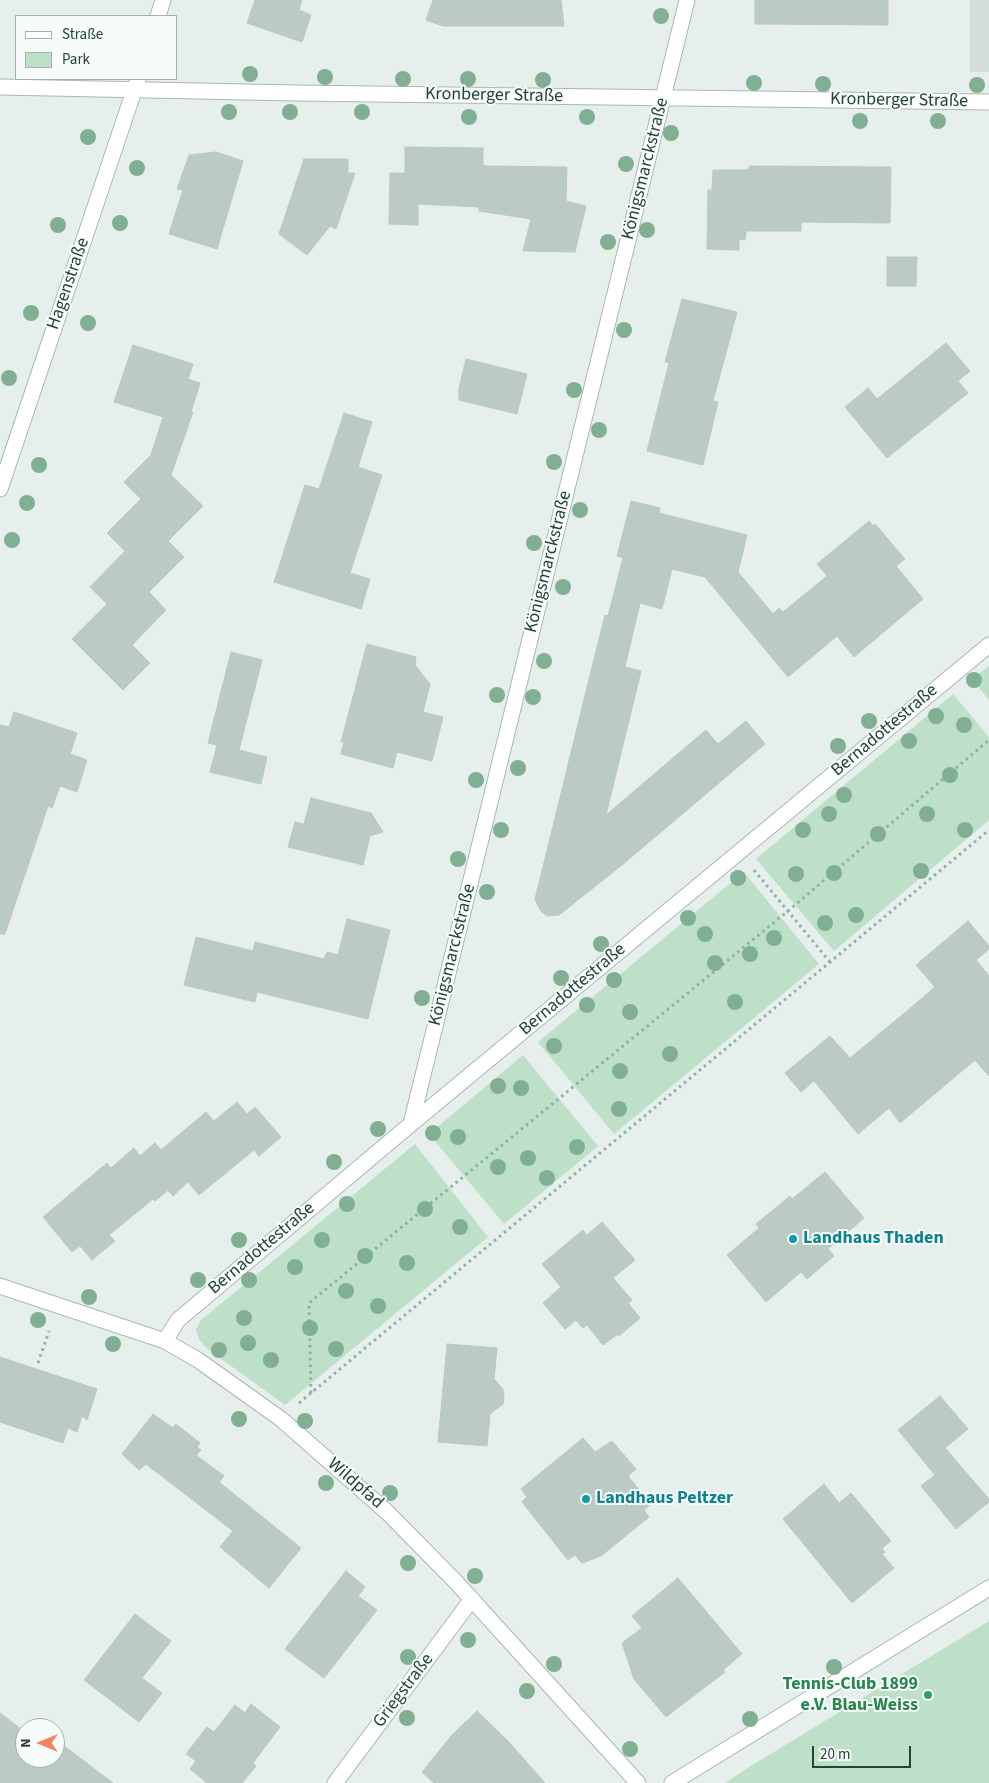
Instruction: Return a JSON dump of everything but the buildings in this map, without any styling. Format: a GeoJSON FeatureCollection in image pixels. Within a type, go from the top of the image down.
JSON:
{"type":"FeatureCollection","features":[{"type":"Feature","properties":{"kind":"street"},"geometry":{"type":"LineString","coordinates":[[158,15],[163,0]]}},
{"type":"Feature","properties":{"kind":"street","name":"Königsmarckstraße"},"geometry":{"type":"LineString","coordinates":[[411,1124],[688,0]]}},
{"type":"Feature","properties":{"kind":"street","name":"Kronberger Straße"},"geometry":{"type":"LineString","coordinates":[[0,87],[136,84],[663,99],[989,102]]}},
{"type":"Feature","properties":{"kind":"street","name":"Hagenstraße"},"geometry":{"type":"LineString","coordinates":[[0,490],[136,84]]}},
{"type":"Feature","properties":{"kind":"street","name":"Bernadottestraße"},"geometry":{"type":"LineString","coordinates":[[165,1342],[178,1320],[411,1124],[989,645]]}},
{"type":"Feature","properties":{"kind":"street","name":"Wildpfad"},"geometry":{"type":"LineString","coordinates":[[0,1286],[127,1327],[165,1342],[198,1360],[280,1419],[387,1512],[472,1599],[638,1783]]}},
{"type":"Feature","properties":{"kind":"street"},"geometry":{"type":"LineString","coordinates":[[672,1783],[989,1588]]}},
{"type":"Feature","properties":{"kind":"street","name":"Griegstraße"},"geometry":{"type":"LineString","coordinates":[[335,1783],[472,1599]]}},
{"type":"Feature","properties":{"kind":"path"},"geometry":{"type":"LineString","coordinates":[[311,1393],[309,1303],[788,911],[989,740]]}},
{"type":"Feature","properties":{"kind":"path"},"geometry":{"type":"LineString","coordinates":[[297,1405],[989,830]]}},
{"type":"Feature","properties":{"kind":"path"},"geometry":{"type":"LineString","coordinates":[[739,852],[830,962]]}},
{"type":"Feature","properties":{"kind":"path"},"geometry":{"type":"LineString","coordinates":[[38,1363],[49,1331]]}},
{"type":"Feature","properties":{"kind":"shaded area"},"geometry":{"type":"Polygon","coordinates":[[[970,0],[989,0],[989,72],[970,72],[970,0]]]}},
{"type":"Feature","properties":{"kind":"green space"},"geometry":{"type":"Polygon","coordinates":[[[989,666],[989,700],[972,679],[989,666]]]}},
{"type":"Feature","properties":{"kind":"green space"},"geometry":{"type":"Polygon","coordinates":[[[953,694],[989,737],[989,820],[834,951],[756,859],[953,694]]]}},
{"type":"Feature","properties":{"kind":"green space"},"geometry":{"type":"Polygon","coordinates":[[[744,872],[819,964],[614,1134],[538,1042],[744,872]]]}},
{"type":"Feature","properties":{"kind":"green space"},"geometry":{"type":"Polygon","coordinates":[[[523,1055],[598,1146],[504,1224],[429,1134],[523,1055]]]}},
{"type":"Feature","properties":{"kind":"green space"},"geometry":{"type":"Polygon","coordinates":[[[415,1144],[488,1237],[285,1405],[205,1347],[199,1339],[196,1330],[200,1321],[415,1144]]]}},
{"type":"Feature","properties":{"kind":"green space","name":"Tennis-Club 1899 e.V. Blau-Weiss"},"geometry":{"type":"Polygon","coordinates":[[[989,1621],[989,1783],[725,1783],[746,1769],[989,1621]]]}},
{"type":"Feature","properties":{"kind":"place","name":"Landhaus Thaden"},"geometry":{"type":"Point","coordinates":[793,1239]}},
{"type":"Feature","properties":{"kind":"place","name":"Landhaus Peltzer"},"geometry":{"type":"Point","coordinates":[586,1499]}},
{"type":"Feature","properties":{"kind":"place","name":"Tennis-Club 1899 e.V. Blau-Weiss"},"geometry":{"type":"Point","coordinates":[928,1695]}}]}
